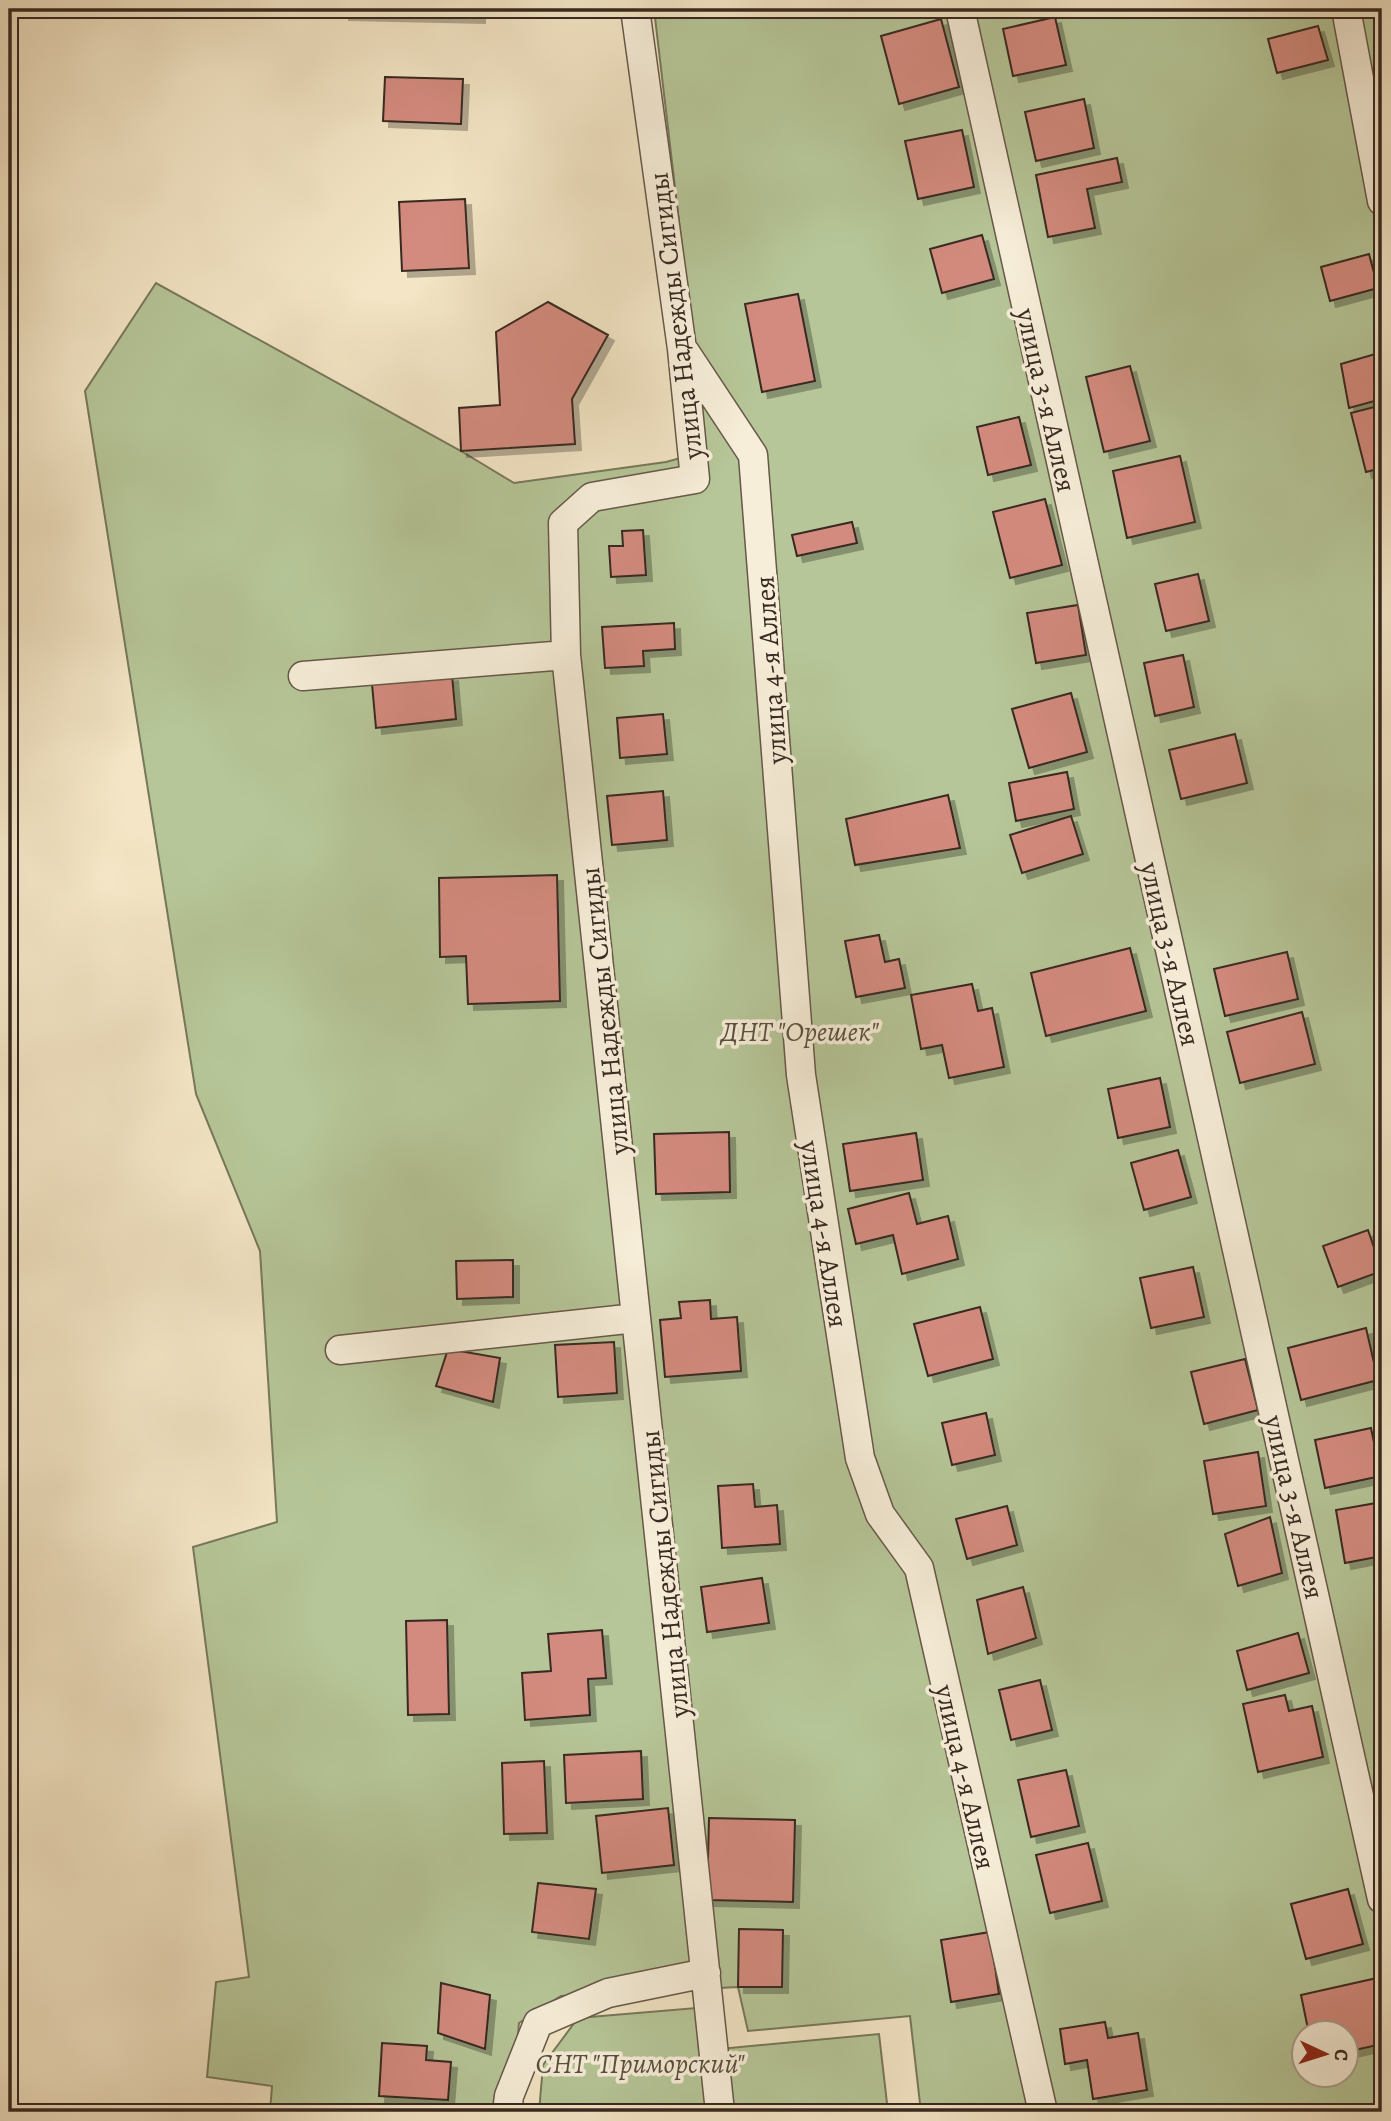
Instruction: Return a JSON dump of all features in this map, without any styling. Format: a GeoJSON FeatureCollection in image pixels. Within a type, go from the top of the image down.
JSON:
{"type":"FeatureCollection","features":[{"type":"Feature","properties":{"kind":"street","name":"улица Надежды Сигиды"},"geometry":{"type":"LineString","coordinates":[[635,9],[682,349],[695,479],[592,497],[562,523],[565,655],[720,2112]]}},
{"type":"Feature","properties":{"kind":"street","name":"улица 3-я Аллея"},"geometry":{"type":"LineString","coordinates":[[960,9],[1382,1899]]}},
{"type":"Feature","properties":{"kind":"street"},"geometry":{"type":"LineString","coordinates":[[1346,9],[1382,201]]}},
{"type":"Feature","properties":{"kind":"street","name":"улица 4-я Аллея"},"geometry":{"type":"LineString","coordinates":[[682,349],[753,455],[801,1075],[860,1458],[880,1514],[919,1568],[1043,2112]]}},
{"type":"Feature","properties":{"kind":"street"},"geometry":{"type":"LineString","coordinates":[[303,676],[565,655]]}},
{"type":"Feature","properties":{"kind":"street"},"geometry":{"type":"LineString","coordinates":[[340,1349],[636,1318]]}},
{"type":"Feature","properties":{"kind":"street"},"geometry":{"type":"LineString","coordinates":[[507,2112],[509,2096],[538,2023],[608,1993],[706,1973]]}},
{"type":"Feature","properties":{"kind":"green space","name":"ДНТ \"Орешек\""},"geometry":{"type":"Polygon","coordinates":[[[654,9],[1382,9],[1382,2112],[921,2112],[910,2016],[748,2031],[738,1987],[561,1996],[519,2023],[511,2112],[270,2112],[272,2086],[207,2077],[216,1982],[249,1977],[193,1547],[277,1522],[260,1251],[196,1094],[85,391],[156,283],[514,483],[666,462],[706,451],[654,9]]]}},
{"type":"Feature","properties":{"kind":"green space","name":"СНТ \"Приморский\""},"geometry":{"type":"Polygon","coordinates":[[[696,2008],[699,2051],[879,2034],[888,2112],[539,2112],[543,2065],[578,2018],[696,2008]]]}},
{"type":"Feature","properties":{"kind":"building"},"geometry":{"type":"Polygon","coordinates":[[[343,9],[479,9],[479,17],[343,14],[343,9]]]}},
{"type":"Feature","properties":{"kind":"building"},"geometry":{"type":"Polygon","coordinates":[[[1055,17],[1066,65],[1013,76],[1003,29],[1055,17]]]}},
{"type":"Feature","properties":{"kind":"building"},"geometry":{"type":"Polygon","coordinates":[[[941,19],[959,87],[899,104],[881,36],[941,19]]]}},
{"type":"Feature","properties":{"kind":"building"},"geometry":{"type":"Polygon","coordinates":[[[1318,26],[1328,60],[1277,73],[1268,39],[1318,26]]]}},
{"type":"Feature","properties":{"kind":"building"},"geometry":{"type":"Polygon","coordinates":[[[385,77],[463,79],[461,124],[383,121],[385,77]]]}},
{"type":"Feature","properties":{"kind":"building"},"geometry":{"type":"Polygon","coordinates":[[[1084,99],[1094,148],[1036,161],[1025,112],[1084,99]]]}},
{"type":"Feature","properties":{"kind":"building"},"geometry":{"type":"Polygon","coordinates":[[[962,130],[974,187],[918,199],[905,141],[962,130]]]}},
{"type":"Feature","properties":{"kind":"building"},"geometry":{"type":"Polygon","coordinates":[[[1117,158],[1122,182],[1087,189],[1095,228],[1048,237],[1036,175],[1117,158]]]}},
{"type":"Feature","properties":{"kind":"building"},"geometry":{"type":"Polygon","coordinates":[[[465,199],[469,268],[402,271],[399,202],[465,199]]]}},
{"type":"Feature","properties":{"kind":"building"},"geometry":{"type":"Polygon","coordinates":[[[982,235],[994,279],[942,293],[930,249],[982,235]]]}},
{"type":"Feature","properties":{"kind":"building"},"geometry":{"type":"Polygon","coordinates":[[[1369,254],[1378,288],[1330,301],[1321,267],[1369,254]]]}},
{"type":"Feature","properties":{"kind":"building"},"geometry":{"type":"Polygon","coordinates":[[[798,294],[815,381],[762,392],[745,304],[798,294]]]}},
{"type":"Feature","properties":{"kind":"building"},"geometry":{"type":"Polygon","coordinates":[[[548,302],[608,335],[572,399],[575,444],[461,451],[459,408],[500,405],[496,332],[548,302]]]}},
{"type":"Feature","properties":{"kind":"building"},"geometry":{"type":"Polygon","coordinates":[[[1382,352],[1382,399],[1349,408],[1341,364],[1382,352]]]}},
{"type":"Feature","properties":{"kind":"building"},"geometry":{"type":"Polygon","coordinates":[[[1130,366],[1150,441],[1104,452],[1086,377],[1130,366]]]}},
{"type":"Feature","properties":{"kind":"building"},"geometry":{"type":"Polygon","coordinates":[[[1382,405],[1382,468],[1366,472],[1351,413],[1382,405]]]}},
{"type":"Feature","properties":{"kind":"building"},"geometry":{"type":"Polygon","coordinates":[[[1019,417],[1031,465],[988,475],[977,427],[1019,417]]]}},
{"type":"Feature","properties":{"kind":"building"},"geometry":{"type":"Polygon","coordinates":[[[1180,456],[1195,522],[1127,538],[1113,471],[1180,456]]]}},
{"type":"Feature","properties":{"kind":"building"},"geometry":{"type":"Polygon","coordinates":[[[1045,499],[1062,565],[1010,578],[993,512],[1045,499]]]}},
{"type":"Feature","properties":{"kind":"building"},"geometry":{"type":"Polygon","coordinates":[[[852,522],[857,543],[797,556],[792,535],[852,522]]]}},
{"type":"Feature","properties":{"kind":"building"},"geometry":{"type":"Polygon","coordinates":[[[643,530],[646,575],[611,577],[609,546],[623,546],[622,531],[643,530]]]}},
{"type":"Feature","properties":{"kind":"building"},"geometry":{"type":"Polygon","coordinates":[[[1198,574],[1209,621],[1166,631],[1155,584],[1198,574]]]}},
{"type":"Feature","properties":{"kind":"building"},"geometry":{"type":"Polygon","coordinates":[[[1078,605],[1086,655],[1036,663],[1027,613],[1078,605]]]}},
{"type":"Feature","properties":{"kind":"building"},"geometry":{"type":"Polygon","coordinates":[[[674,623],[675,649],[643,651],[644,666],[605,668],[602,627],[674,623]]]}},
{"type":"Feature","properties":{"kind":"building"},"geometry":{"type":"Polygon","coordinates":[[[1183,655],[1194,707],[1155,716],[1144,663],[1183,655]]]}},
{"type":"Feature","properties":{"kind":"building"},"geometry":{"type":"Polygon","coordinates":[[[452,675],[456,719],[376,728],[372,684],[452,675]]]}},
{"type":"Feature","properties":{"kind":"building"},"geometry":{"type":"Polygon","coordinates":[[[1071,693],[1087,752],[1029,768],[1012,709],[1071,693]]]}},
{"type":"Feature","properties":{"kind":"building"},"geometry":{"type":"Polygon","coordinates":[[[663,714],[667,754],[620,758],[617,718],[663,714]]]}},
{"type":"Feature","properties":{"kind":"building"},"geometry":{"type":"Polygon","coordinates":[[[1235,734],[1247,783],[1181,799],[1169,750],[1235,734]]]}},
{"type":"Feature","properties":{"kind":"building"},"geometry":{"type":"Polygon","coordinates":[[[1067,772],[1074,809],[1016,821],[1009,783],[1067,772]]]}},
{"type":"Feature","properties":{"kind":"building"},"geometry":{"type":"Polygon","coordinates":[[[663,791],[667,840],[612,845],[607,796],[663,791]]]}},
{"type":"Feature","properties":{"kind":"building"},"geometry":{"type":"Polygon","coordinates":[[[948,795],[960,848],[855,865],[846,819],[948,795]]]}},
{"type":"Feature","properties":{"kind":"building"},"geometry":{"type":"Polygon","coordinates":[[[1071,816],[1083,854],[1022,873],[1010,835],[1071,816]]]}},
{"type":"Feature","properties":{"kind":"building"},"geometry":{"type":"Polygon","coordinates":[[[557,875],[560,1001],[468,1004],[466,956],[440,957],[439,878],[557,875]]]}},
{"type":"Feature","properties":{"kind":"building"},"geometry":{"type":"Polygon","coordinates":[[[879,935],[885,962],[899,959],[905,988],[856,997],[845,941],[879,935]]]}},
{"type":"Feature","properties":{"kind":"building"},"geometry":{"type":"Polygon","coordinates":[[[1130,948],[1146,1011],[1046,1036],[1031,973],[1130,948]]]}},
{"type":"Feature","properties":{"kind":"building"},"geometry":{"type":"Polygon","coordinates":[[[1287,952],[1298,999],[1225,1016],[1214,969],[1287,952]]]}},
{"type":"Feature","properties":{"kind":"building"},"geometry":{"type":"Polygon","coordinates":[[[972,984],[978,1011],[992,1008],[1004,1067],[949,1078],[942,1045],[921,1049],[911,995],[972,984]]]}},
{"type":"Feature","properties":{"kind":"building"},"geometry":{"type":"Polygon","coordinates":[[[1302,1012],[1315,1064],[1240,1083],[1227,1032],[1302,1012]]]}},
{"type":"Feature","properties":{"kind":"building"},"geometry":{"type":"Polygon","coordinates":[[[1160,1078],[1170,1127],[1118,1138],[1108,1089],[1160,1078]]]}},
{"type":"Feature","properties":{"kind":"building"},"geometry":{"type":"Polygon","coordinates":[[[729,1132],[730,1192],[656,1194],[654,1134],[729,1132]]]}},
{"type":"Feature","properties":{"kind":"building"},"geometry":{"type":"Polygon","coordinates":[[[916,1133],[923,1180],[850,1191],[843,1144],[916,1133]]]}},
{"type":"Feature","properties":{"kind":"building"},"geometry":{"type":"Polygon","coordinates":[[[1178,1150],[1191,1197],[1144,1210],[1131,1163],[1178,1150]]]}},
{"type":"Feature","properties":{"kind":"building"},"geometry":{"type":"Polygon","coordinates":[[[909,1193],[917,1224],[948,1216],[958,1259],[902,1274],[893,1235],[856,1244],[848,1209],[909,1193]]]}},
{"type":"Feature","properties":{"kind":"building"},"geometry":{"type":"Polygon","coordinates":[[[1368,1230],[1382,1271],[1338,1287],[1323,1246],[1368,1230]]]}},
{"type":"Feature","properties":{"kind":"building"},"geometry":{"type":"Polygon","coordinates":[[[513,1260],[513,1297],[457,1299],[456,1261],[513,1260]]]}},
{"type":"Feature","properties":{"kind":"building"},"geometry":{"type":"Polygon","coordinates":[[[1193,1267],[1204,1317],[1151,1328],[1140,1278],[1193,1267]]]}},
{"type":"Feature","properties":{"kind":"building"},"geometry":{"type":"Polygon","coordinates":[[[710,1300],[711,1319],[737,1317],[741,1371],[665,1377],[660,1320],[681,1318],[679,1302],[710,1300]]]}},
{"type":"Feature","properties":{"kind":"building"},"geometry":{"type":"Polygon","coordinates":[[[980,1307],[993,1359],[928,1376],[914,1324],[980,1307]]]}},
{"type":"Feature","properties":{"kind":"building"},"geometry":{"type":"Polygon","coordinates":[[[1366,1328],[1378,1380],[1301,1400],[1288,1348],[1366,1328]]]}},
{"type":"Feature","properties":{"kind":"building"},"geometry":{"type":"Polygon","coordinates":[[[614,1342],[617,1393],[558,1397],[555,1345],[614,1342]]]}},
{"type":"Feature","properties":{"kind":"building"},"geometry":{"type":"Polygon","coordinates":[[[448,1349],[500,1358],[493,1402],[436,1386],[448,1349]]]}},
{"type":"Feature","properties":{"kind":"building"},"geometry":{"type":"Polygon","coordinates":[[[1245,1359],[1258,1410],[1204,1424],[1191,1372],[1245,1359]]]}},
{"type":"Feature","properties":{"kind":"building"},"geometry":{"type":"Polygon","coordinates":[[[986,1413],[995,1455],[952,1465],[942,1423],[986,1413]]]}},
{"type":"Feature","properties":{"kind":"building"},"geometry":{"type":"Polygon","coordinates":[[[1371,1428],[1381,1476],[1325,1488],[1315,1440],[1371,1428]]]}},
{"type":"Feature","properties":{"kind":"building"},"geometry":{"type":"Polygon","coordinates":[[[1258,1452],[1266,1506],[1213,1514],[1204,1461],[1258,1452]]]}},
{"type":"Feature","properties":{"kind":"building"},"geometry":{"type":"Polygon","coordinates":[[[753,1484],[755,1507],[777,1505],[780,1544],[722,1548],[718,1486],[753,1484]]]}},
{"type":"Feature","properties":{"kind":"building"},"geometry":{"type":"Polygon","coordinates":[[[1382,1502],[1382,1556],[1345,1563],[1336,1510],[1382,1502]]]}},
{"type":"Feature","properties":{"kind":"building"},"geometry":{"type":"Polygon","coordinates":[[[1007,1506],[1017,1545],[967,1559],[956,1519],[1007,1506]]]}},
{"type":"Feature","properties":{"kind":"building"},"geometry":{"type":"Polygon","coordinates":[[[1270,1517],[1282,1573],[1238,1586],[1225,1534],[1270,1517]]]}},
{"type":"Feature","properties":{"kind":"building"},"geometry":{"type":"Polygon","coordinates":[[[762,1578],[769,1623],[707,1632],[701,1587],[762,1578]]]}},
{"type":"Feature","properties":{"kind":"building"},"geometry":{"type":"Polygon","coordinates":[[[1023,1587],[1036,1638],[988,1654],[977,1600],[1023,1587]]]}},
{"type":"Feature","properties":{"kind":"building"},"geometry":{"type":"Polygon","coordinates":[[[447,1620],[449,1714],[408,1715],[406,1621],[447,1620]]]}},
{"type":"Feature","properties":{"kind":"building"},"geometry":{"type":"Polygon","coordinates":[[[602,1630],[606,1678],[588,1679],[590,1715],[525,1720],[522,1673],[551,1671],[548,1634],[602,1630]]]}},
{"type":"Feature","properties":{"kind":"building"},"geometry":{"type":"Polygon","coordinates":[[[1298,1633],[1309,1673],[1247,1690],[1237,1651],[1298,1633]]]}},
{"type":"Feature","properties":{"kind":"building"},"geometry":{"type":"Polygon","coordinates":[[[1040,1680],[1052,1730],[1011,1740],[999,1690],[1040,1680]]]}},
{"type":"Feature","properties":{"kind":"building"},"geometry":{"type":"Polygon","coordinates":[[[1285,1695],[1289,1711],[1312,1706],[1323,1757],[1258,1772],[1243,1704],[1285,1695]]]}},
{"type":"Feature","properties":{"kind":"building"},"geometry":{"type":"Polygon","coordinates":[[[641,1751],[643,1799],[566,1803],[564,1755],[641,1751]]]}},
{"type":"Feature","properties":{"kind":"building"},"geometry":{"type":"Polygon","coordinates":[[[544,1761],[547,1833],[504,1834],[502,1763],[544,1761]]]}},
{"type":"Feature","properties":{"kind":"building"},"geometry":{"type":"Polygon","coordinates":[[[1066,1770],[1079,1826],[1031,1837],[1018,1780],[1066,1770]]]}},
{"type":"Feature","properties":{"kind":"building"},"geometry":{"type":"Polygon","coordinates":[[[668,1808],[674,1865],[602,1873],[596,1816],[668,1808]]]}},
{"type":"Feature","properties":{"kind":"building"},"geometry":{"type":"Polygon","coordinates":[[[709,1818],[795,1820],[793,1902],[707,1900],[709,1818]]]}},
{"type":"Feature","properties":{"kind":"building"},"geometry":{"type":"Polygon","coordinates":[[[1088,1843],[1102,1901],[1050,1913],[1036,1855],[1088,1843]]]}},
{"type":"Feature","properties":{"kind":"building"},"geometry":{"type":"Polygon","coordinates":[[[538,1883],[596,1889],[589,1939],[532,1932],[538,1883]]]}},
{"type":"Feature","properties":{"kind":"building"},"geometry":{"type":"Polygon","coordinates":[[[1348,1889],[1363,1944],[1306,1959],[1291,1904],[1348,1889]]]}},
{"type":"Feature","properties":{"kind":"building"},"geometry":{"type":"Polygon","coordinates":[[[739,1929],[783,1930],[782,1987],[738,1987],[739,1929]]]}},
{"type":"Feature","properties":{"kind":"building"},"geometry":{"type":"Polygon","coordinates":[[[990,1932],[999,1994],[951,2002],[941,1940],[990,1932]]]}},
{"type":"Feature","properties":{"kind":"building"},"geometry":{"type":"Polygon","coordinates":[[[1377,1978],[1382,2001],[1382,2044],[1360,2049],[1360,2020],[1306,2020],[1301,1995],[1377,1978]]]}},
{"type":"Feature","properties":{"kind":"building"},"geometry":{"type":"Polygon","coordinates":[[[441,1983],[490,1995],[485,2049],[438,2033],[441,1983]]]}},
{"type":"Feature","properties":{"kind":"building"},"geometry":{"type":"Polygon","coordinates":[[[1105,2022],[1108,2038],[1138,2033],[1147,2090],[1093,2099],[1087,2060],[1065,2064],[1060,2029],[1105,2022]]]}},
{"type":"Feature","properties":{"kind":"building"},"geometry":{"type":"Polygon","coordinates":[[[382,2043],[427,2046],[426,2060],[451,2062],[448,2100],[379,2096],[382,2043]]]}}]}
